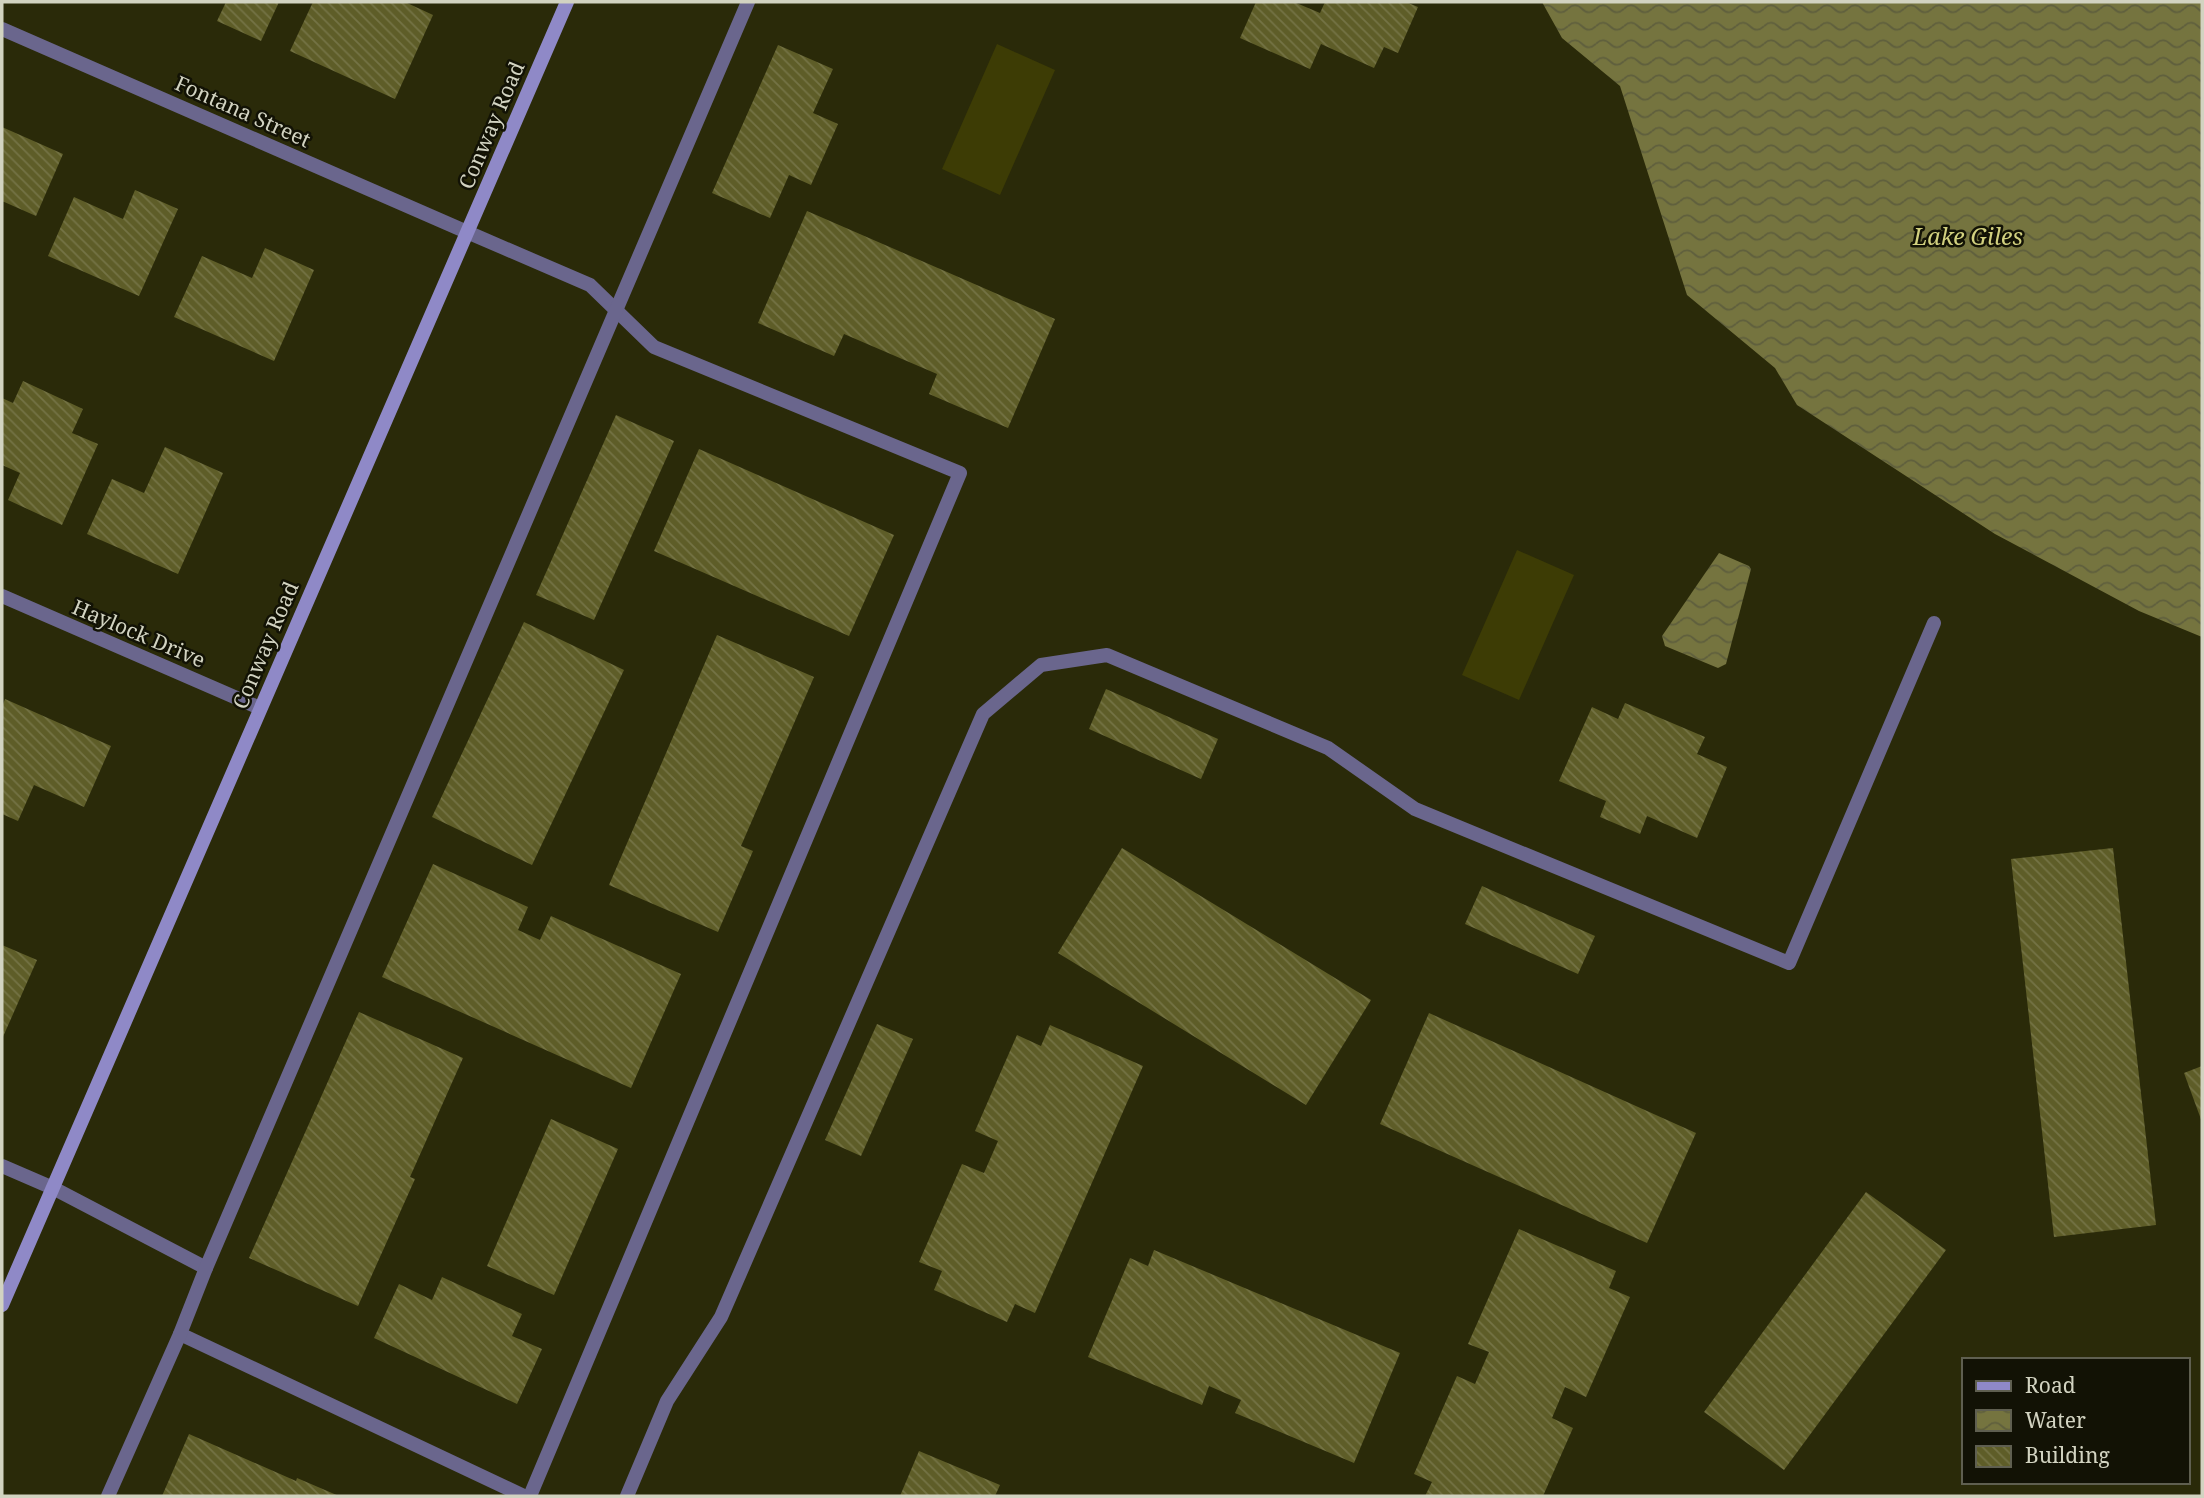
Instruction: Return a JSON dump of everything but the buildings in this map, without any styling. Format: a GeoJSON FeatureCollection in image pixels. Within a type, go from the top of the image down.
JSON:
{"type":"FeatureCollection","features":[{"type":"Feature","properties":{"kind":"main road","name":"Conway Road"},"geometry":{"type":"LineString","coordinates":[[2,1305],[567,2]]}},
{"type":"Feature","properties":{"kind":"street"},"geometry":{"type":"LineString","coordinates":[[108,1496],[180,1334],[748,2]]}},
{"type":"Feature","properties":{"kind":"street","name":"Fontana Street"},"geometry":{"type":"LineString","coordinates":[[2,29],[590,285],[654,346],[960,473],[530,1496]]}},
{"type":"Feature","properties":{"kind":"street","name":"Haylock Drive"},"geometry":{"type":"LineString","coordinates":[[2,596],[260,708]]}},
{"type":"Feature","properties":{"kind":"street"},"geometry":{"type":"LineString","coordinates":[[627,1496],[667,1401],[721,1317],[983,714],[1041,665],[1107,655],[1328,748],[1415,809],[1789,962],[1934,623]]}},
{"type":"Feature","properties":{"kind":"street"},"geometry":{"type":"LineString","coordinates":[[2,1166],[52,1188],[206,1268]]}},
{"type":"Feature","properties":{"kind":"street"},"geometry":{"type":"LineString","coordinates":[[180,1334],[524,1496]]}},
{"type":"Feature","properties":{"kind":"shaded area"},"geometry":{"type":"Polygon","coordinates":[[[997,44],[1055,70],[1000,195],[942,169],[997,44]]]}},
{"type":"Feature","properties":{"kind":"shaded area"},"geometry":{"type":"Polygon","coordinates":[[[1517,550],[1574,575],[1519,700],[1462,675],[1517,550]]]}},
{"type":"Feature","properties":{"kind":"water","name":"Lake Giles"},"geometry":{"type":"Polygon","coordinates":[[[1542,2],[2202,2],[2202,637],[2139,611],[1995,534],[1797,405],[1775,368],[1687,295],[1620,86],[1562,38],[1542,2]]]}},
{"type":"Feature","properties":{"kind":"water"},"geometry":{"type":"Polygon","coordinates":[[[1719,553],[1751,569],[1726,664],[1718,668],[1665,646],[1662,636],[1719,553]]]}}]}
